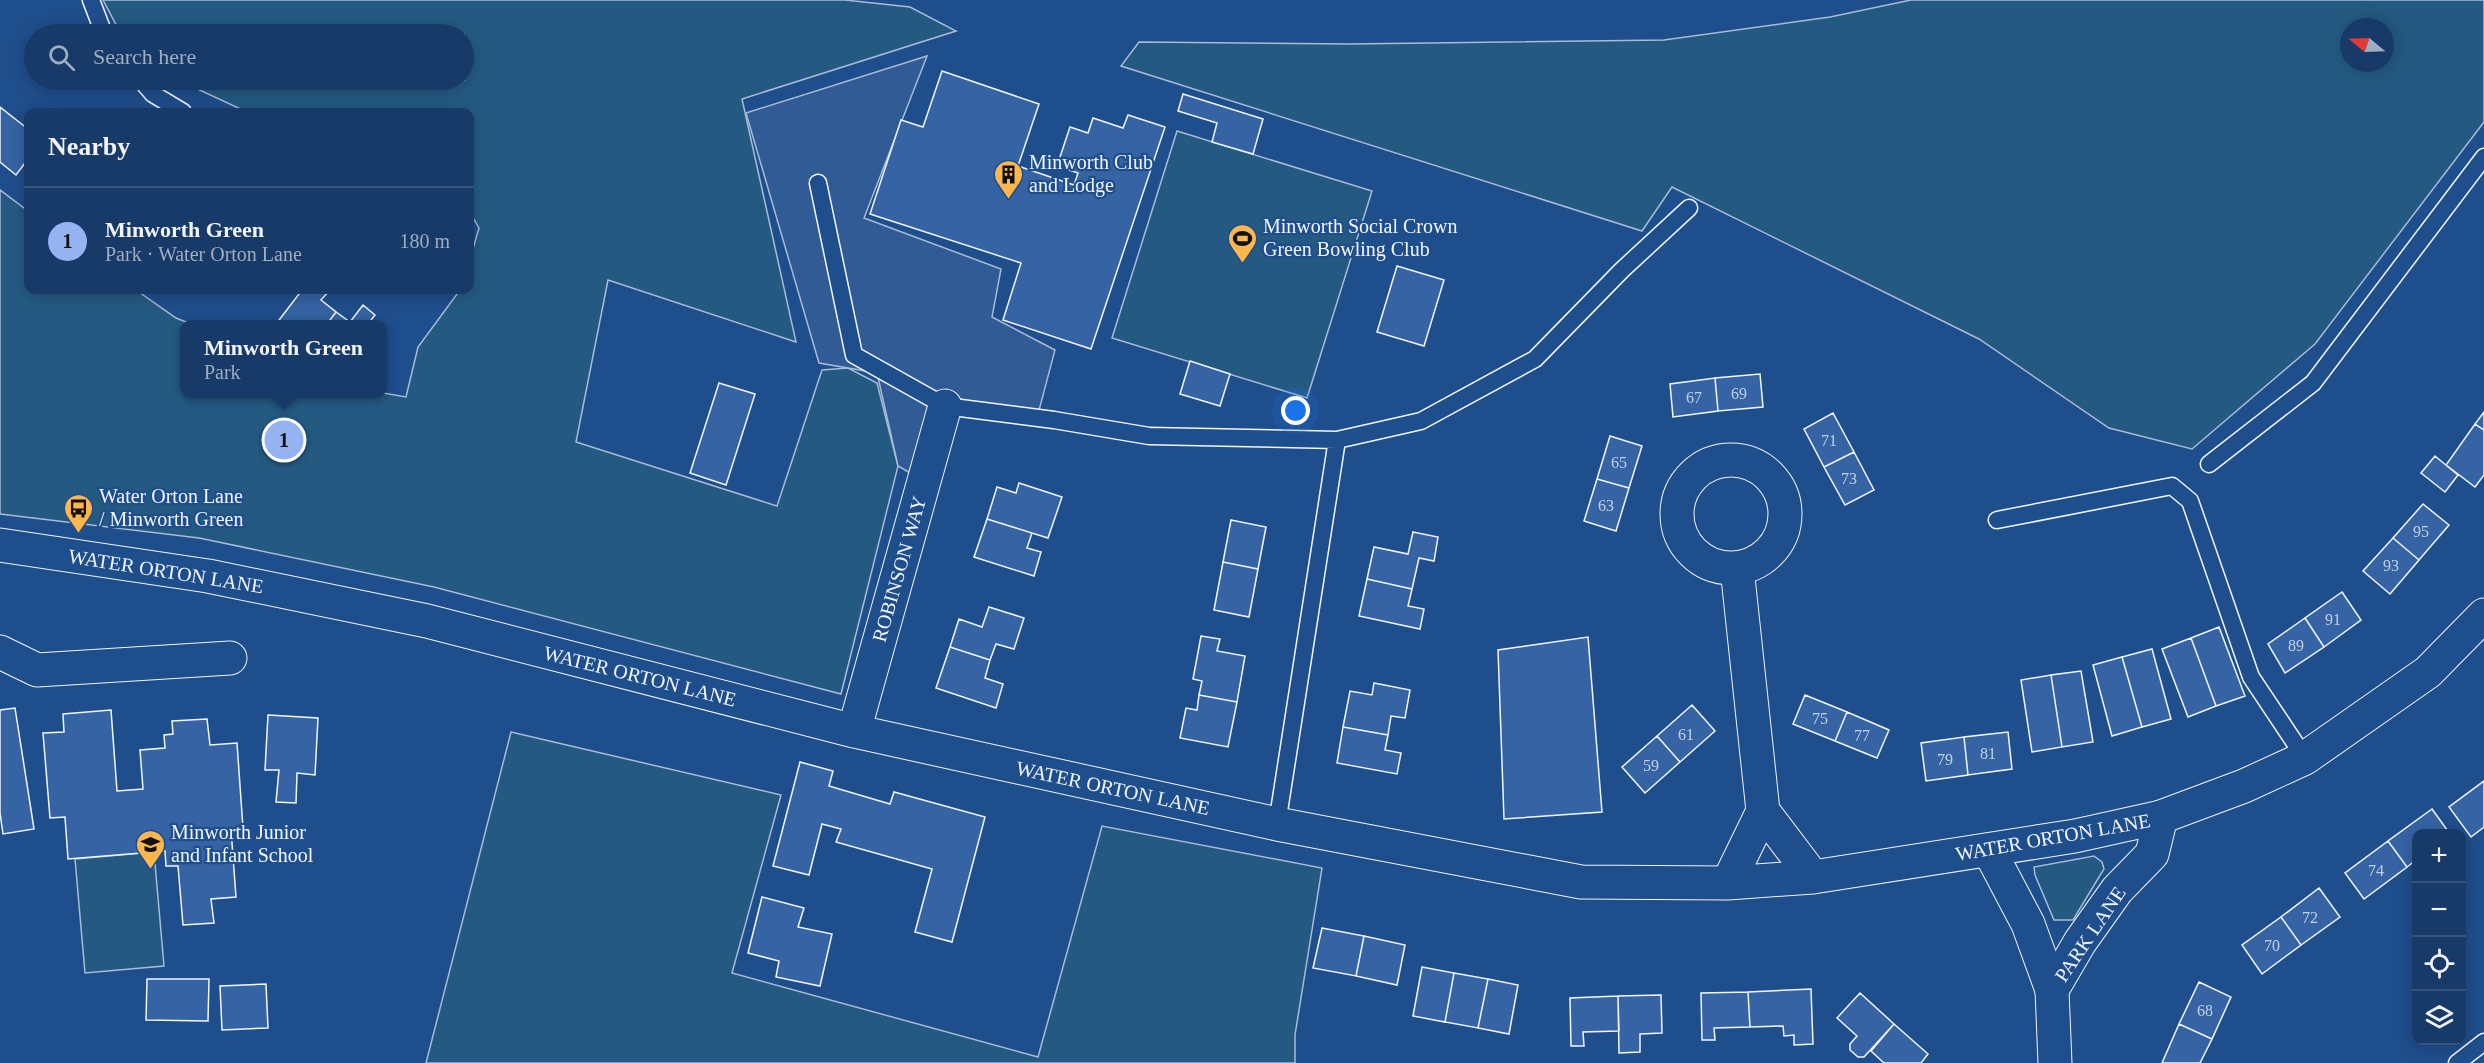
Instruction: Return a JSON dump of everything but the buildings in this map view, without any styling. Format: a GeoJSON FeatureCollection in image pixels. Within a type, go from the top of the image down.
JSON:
{"type":"FeatureCollection","features":[{"type":"Feature","properties":{"kind":"street","name":"ROBINSON WAY"},"geometry":{"type":"LineString","coordinates":[[854,731],[945,406]]}},
{"type":"Feature","properties":{"kind":"street","name":"WATER ORTON LANE"},"geometry":{"type":"LineString","coordinates":[[0,545],[208,576],[427,621],[854,731],[1278,824],[1581,882],[1728,883],[1813,877],[2075,836],[2161,817],[2244,786],[2305,758],[2428,672],[2484,615]]}},
{"type":"Feature","properties":{"kind":"street"},"geometry":{"type":"LineString","coordinates":[[1737,568],[1763,811],[1813,877]]}},
{"type":"Feature","properties":{"kind":"street"},"geometry":{"type":"LineString","coordinates":[[0,652],[37,670],[230,658]]}},
{"type":"Feature","properties":{"kind":"street"},"geometry":{"type":"LineString","coordinates":[[1728,883],[1763,811]]}},
{"type":"Feature","properties":{"kind":"street","name":"PARK LANE"},"geometry":{"type":"LineString","coordinates":[[2052,990],[2080,942],[2117,890],[2152,854],[2161,817]]}},
{"type":"Feature","properties":{"kind":"street","name":"PARK LANE"},"geometry":{"type":"LineString","coordinates":[[1989,850],[2028,924],[2052,990],[2055,1063]]}},
{"type":"Feature","properties":{"kind":"lane"},"geometry":{"type":"LineString","coordinates":[[92,0],[100,24]]}},
{"type":"Feature","properties":{"kind":"lane"},"geometry":{"type":"LineString","coordinates":[[150,90],[176,108]]}},
{"type":"Feature","properties":{"kind":"lane"},"geometry":{"type":"LineString","coordinates":[[2209,464],[2313,383],[2484,157]]}},
{"type":"Feature","properties":{"kind":"lane"},"geometry":{"type":"LineString","coordinates":[[818,183],[854,355],[945,406],[1054,420],[1149,436],[1337,440],[1421,421],[1535,359],[1622,270],[1689,208]]}},
{"type":"Feature","properties":{"kind":"lane"},"geometry":{"type":"LineString","coordinates":[[1278,824],[1337,440]]}},
{"type":"Feature","properties":{"kind":"lane"},"geometry":{"type":"LineString","coordinates":[[1997,520],[2172,486],[2190,501],[2251,677],[2305,758]]}},
{"type":"Feature","properties":{"kind":"lane"},"geometry":{"type":"LineString","coordinates":[[2457,1063],[2484,1042]]}},
{"type":"Feature","properties":{"kind":"shaded area"},"geometry":{"type":"Polygon","coordinates":[[[103,0],[845,0],[910,7],[956,31],[742,99],[796,342],[608,280],[576,442],[777,506],[822,370],[848,368],[877,383],[898,466],[841,694],[434,587],[199,538],[0,514],[0,190],[24,208],[24,294],[142,294],[181,320],[180,398],[387,398],[387,394],[406,397],[418,347],[457,294],[474,294],[474,245],[479,228],[474,219],[474,108],[238,108],[200,90],[474,90],[474,24],[116,24],[103,0]]]}},
{"type":"Feature","properties":{"kind":"shaded area"},"geometry":{"type":"Polygon","coordinates":[[[1911,0],[2484,0],[2484,122],[2315,344],[2192,449],[2109,428],[1979,339],[1672,187],[1642,231],[1121,66],[1139,42],[1349,44],[1664,40],[1830,17],[1911,0]]]}},
{"type":"Feature","properties":{"kind":"shaded area"},"geometry":{"type":"Polygon","coordinates":[[[927,56],[864,218],[1001,269],[992,317],[1055,350],[1037,418],[945,406],[924,481],[898,466],[877,373],[819,363],[746,113],[927,56]]]}},
{"type":"Feature","properties":{"kind":"shaded area","name":"Minworth Social Crown Green Bowling Club"},"geometry":{"type":"Polygon","coordinates":[[[1177,131],[1372,191],[1307,398],[1112,338],[1177,131]]]}},
{"type":"Feature","properties":{"kind":"shaded area"},"geometry":{"type":"Polygon","coordinates":[[[511,732],[781,795],[732,973],[1038,1057],[1102,826],[1322,868],[1295,1035],[1295,1063],[426,1063],[511,732]]]}},
{"type":"Feature","properties":{"kind":"shaded area"},"geometry":{"type":"Polygon","coordinates":[[[154,852],[164,966],[85,973],[75,859],[154,852]]]}},
{"type":"Feature","properties":{"kind":"shaded area"},"geometry":{"type":"Polygon","coordinates":[[[2094,856],[2102,862],[2104,869],[2073,920],[2054,920],[2035,875],[2034,867],[2094,856]]]}},
{"type":"Feature","properties":{"kind":"place","name":"Minworth Club and Lodge"},"geometry":{"type":"Point","coordinates":[1008,200]}},
{"type":"Feature","properties":{"kind":"place","name":"Minworth Social Crown Green Bowling Club"},"geometry":{"type":"Point","coordinates":[1242,264]}},
{"type":"Feature","properties":{"kind":"place","name":"Minworth Green"},"geometry":{"type":"Point","coordinates":[284,440]}},
{"type":"Feature","properties":{"kind":"place","name":"Water Orton Lane / Minworth Green"},"geometry":{"type":"Point","coordinates":[78,534]}},
{"type":"Feature","properties":{"kind":"place","name":"Minworth Junior and Infant School"},"geometry":{"type":"Point","coordinates":[150,870]}}]}
